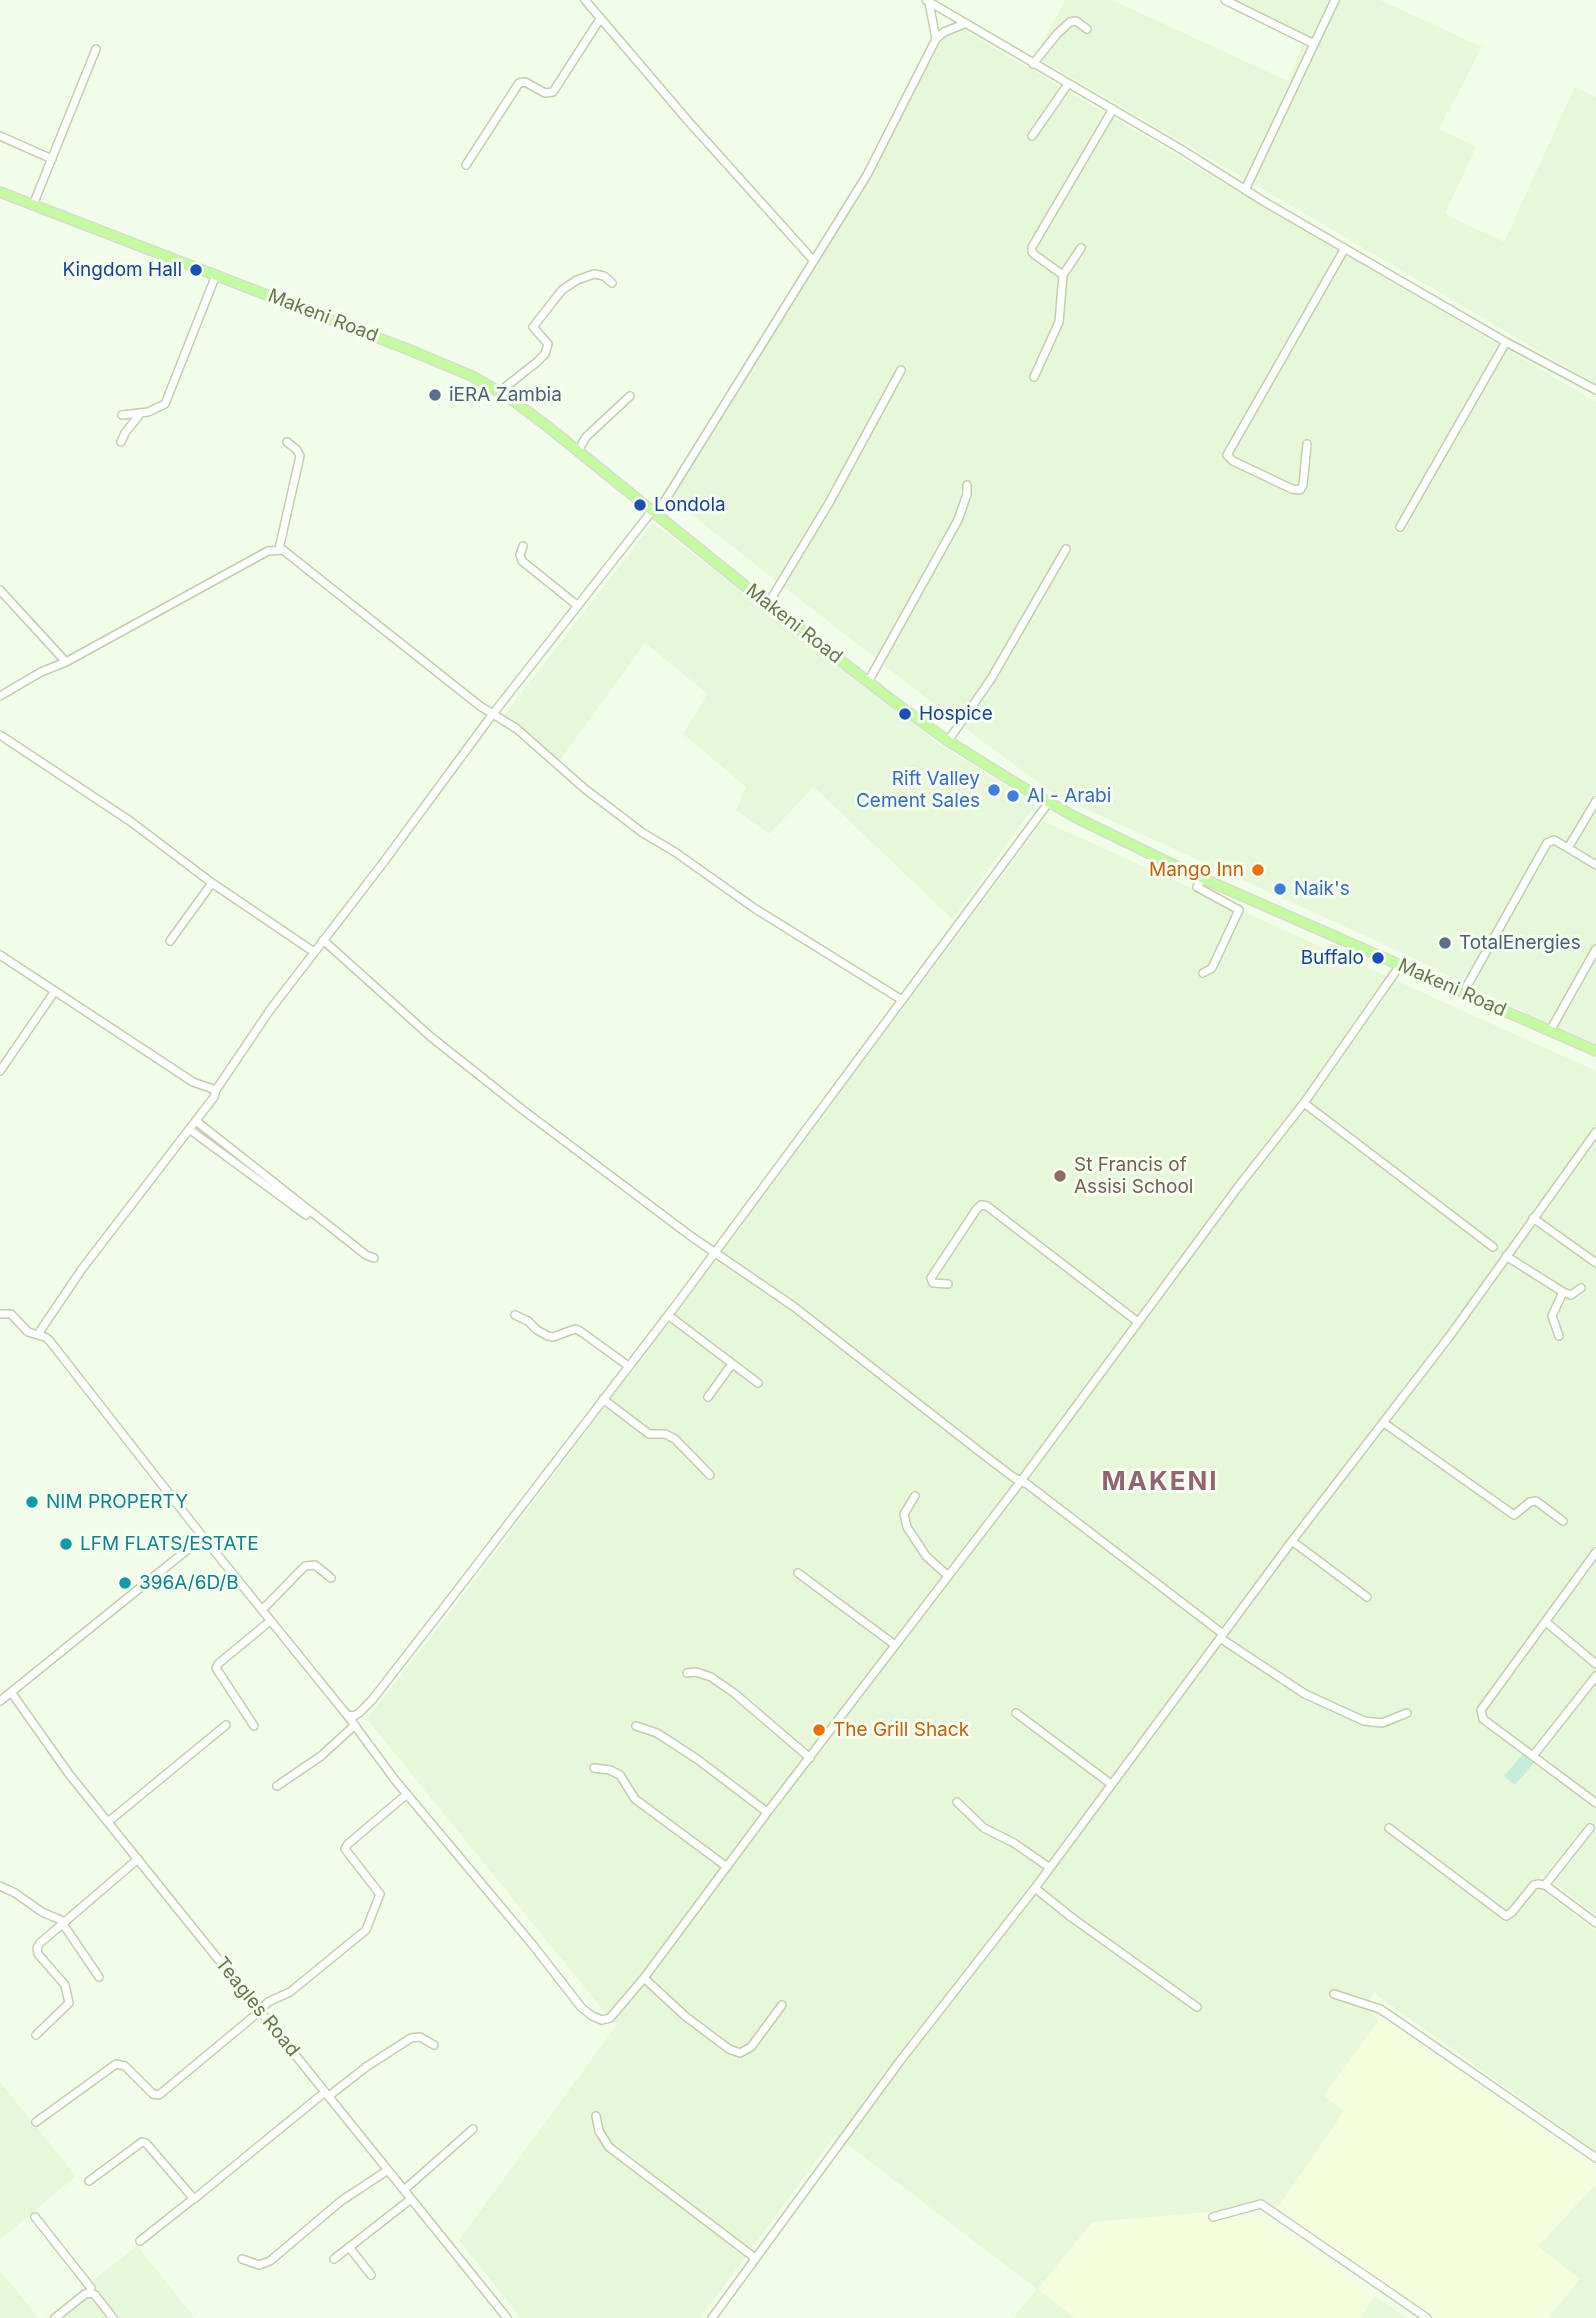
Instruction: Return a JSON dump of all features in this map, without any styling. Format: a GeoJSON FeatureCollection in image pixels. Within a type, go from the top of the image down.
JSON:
{"type":"FeatureCollection","features":[{"type":"Feature","properties":{"kind":"main road","name":"Makeni Road"},"geometry":{"type":"LineString","coordinates":[[0,192],[429,357],[499,392],[578,451],[868,682],[948,741],[1049,802],[1202,878],[1596,1051]]}},
{"type":"Feature","properties":{"kind":"street"},"geometry":{"type":"LineString","coordinates":[[585,0],[689,122],[813,260]]}},
{"type":"Feature","properties":{"kind":"street"},"geometry":{"type":"LineString","coordinates":[[1224,0],[1314,44]]}},
{"type":"Feature","properties":{"kind":"street"},"geometry":{"type":"LineString","coordinates":[[1245,190],[1335,0]]}},
{"type":"Feature","properties":{"kind":"street"},"geometry":{"type":"LineString","coordinates":[[928,1],[1506,342],[1596,390]]}},
{"type":"Feature","properties":{"kind":"street"},"geometry":{"type":"LineString","coordinates":[[928,1],[936,39]]}},
{"type":"Feature","properties":{"kind":"street"},"geometry":{"type":"LineString","coordinates":[[466,165],[519,83],[525,82],[545,93],[553,92],[600,19]]}},
{"type":"Feature","properties":{"kind":"street"},"geometry":{"type":"LineString","coordinates":[[1033,64],[1070,22],[1076,22],[1087,29]]}},
{"type":"Feature","properties":{"kind":"street"},"geometry":{"type":"LineString","coordinates":[[38,1334],[89,1259],[214,1097],[216,1090],[270,1010],[492,715],[654,513],[867,175],[936,39],[944,32],[964,24]]}},
{"type":"Feature","properties":{"kind":"street"},"geometry":{"type":"LineString","coordinates":[[33,205],[96,48]]}},
{"type":"Feature","properties":{"kind":"street"},"geometry":{"type":"LineString","coordinates":[[1032,136],[1068,84]]}},
{"type":"Feature","properties":{"kind":"street"},"geometry":{"type":"LineString","coordinates":[[1063,275],[1035,255],[1032,247],[1113,109]]}},
{"type":"Feature","properties":{"kind":"street"},"geometry":{"type":"LineString","coordinates":[[0,136],[52,159]]}},
{"type":"Feature","properties":{"kind":"street"},"geometry":{"type":"LineString","coordinates":[[1034,377],[1060,319],[1063,275],[1081,248]]}},
{"type":"Feature","properties":{"kind":"street"},"geometry":{"type":"LineString","coordinates":[[1307,444],[1300,491],[1245,467],[1227,455],[1345,248]]}},
{"type":"Feature","properties":{"kind":"street"},"geometry":{"type":"LineString","coordinates":[[499,392],[545,354],[548,344],[533,327],[562,290],[594,274],[604,276],[611,283]]}},
{"type":"Feature","properties":{"kind":"street"},"geometry":{"type":"LineString","coordinates":[[122,415],[140,414],[162,406],[167,401],[216,275]]}},
{"type":"Feature","properties":{"kind":"street"},"geometry":{"type":"LineString","coordinates":[[1400,527],[1506,342]]}},
{"type":"Feature","properties":{"kind":"street"},"geometry":{"type":"LineString","coordinates":[[768,604],[829,503],[901,370]]}},
{"type":"Feature","properties":{"kind":"street"},"geometry":{"type":"LineString","coordinates":[[578,451],[586,437],[630,396]]}},
{"type":"Feature","properties":{"kind":"street"},"geometry":{"type":"LineString","coordinates":[[121,442],[140,414]]}},
{"type":"Feature","properties":{"kind":"street"},"geometry":{"type":"LineString","coordinates":[[279,549],[300,456],[287,442]]}},
{"type":"Feature","properties":{"kind":"street"},"geometry":{"type":"LineString","coordinates":[[868,682],[958,520],[967,494],[967,485]]}},
{"type":"Feature","properties":{"kind":"street"},"geometry":{"type":"LineString","coordinates":[[523,546],[520,555],[522,561],[578,606]]}},
{"type":"Feature","properties":{"kind":"street"},"geometry":{"type":"LineString","coordinates":[[0,696],[41,672],[66,663],[268,551],[279,549],[492,715],[517,729],[584,789],[643,833],[675,852],[754,908],[902,1000]]}},
{"type":"Feature","properties":{"kind":"street"},"geometry":{"type":"LineString","coordinates":[[948,741],[991,679],[1066,549]]}},
{"type":"Feature","properties":{"kind":"street"},"geometry":{"type":"LineString","coordinates":[[0,590],[66,663]]}},
{"type":"Feature","properties":{"kind":"street"},"geometry":{"type":"LineString","coordinates":[[0,736],[130,821],[212,883],[314,952]]}},
{"type":"Feature","properties":{"kind":"street"},"geometry":{"type":"LineString","coordinates":[[347,1715],[354,1716],[359,1713],[372,1700],[668,1315],[1049,802]]}},
{"type":"Feature","properties":{"kind":"street"},"geometry":{"type":"LineString","coordinates":[[1568,848],[1596,802]]}},
{"type":"Feature","properties":{"kind":"street"},"geometry":{"type":"LineString","coordinates":[[1463,993],[1547,844],[1554,840],[1596,865]]}},
{"type":"Feature","properties":{"kind":"street"},"geometry":{"type":"LineString","coordinates":[[1202,878],[1197,887],[1239,910],[1212,968],[1203,973]]}},
{"type":"Feature","properties":{"kind":"street"},"geometry":{"type":"LineString","coordinates":[[170,941],[212,883]]}},
{"type":"Feature","properties":{"kind":"street"},"geometry":{"type":"LineString","coordinates":[[323,940],[431,1037],[523,1110],[714,1253],[823,1329],[1222,1636],[1305,1694],[1364,1721],[1382,1723],[1407,1713]]}},
{"type":"Feature","properties":{"kind":"street"},"geometry":{"type":"LineString","coordinates":[[1550,1031],[1596,950]]}},
{"type":"Feature","properties":{"kind":"street"},"geometry":{"type":"LineString","coordinates":[[0,956],[193,1082],[216,1090]]}},
{"type":"Feature","properties":{"kind":"street"},"geometry":{"type":"LineString","coordinates":[[0,1314],[11,1314],[28,1332],[49,1340],[407,1794],[581,2007],[602,2020],[610,2018],[643,1978],[1021,1481],[1304,1103],[1401,964]]}},
{"type":"Feature","properties":{"kind":"street"},"geometry":{"type":"LineString","coordinates":[[0,1071],[55,992]]}},
{"type":"Feature","properties":{"kind":"street"},"geometry":{"type":"LineString","coordinates":[[1304,1103],[1493,1247]]}},
{"type":"Feature","properties":{"kind":"street"},"geometry":{"type":"LineString","coordinates":[[196,1121],[366,1255],[374,1258]]}},
{"type":"Feature","properties":{"kind":"street"},"geometry":{"type":"LineString","coordinates":[[189,1129],[306,1215]]}},
{"type":"Feature","properties":{"kind":"street"},"geometry":{"type":"LineString","coordinates":[[712,2318],[900,2061],[1035,1888],[1292,1541],[1384,1423],[1596,1132]]}},
{"type":"Feature","properties":{"kind":"street"},"geometry":{"type":"LineString","coordinates":[[948,1284],[933,1283],[931,1278],[975,1210],[981,1205],[987,1206],[1138,1322]]}},
{"type":"Feature","properties":{"kind":"street"},"geometry":{"type":"LineString","coordinates":[[1533,1218],[1596,1264]]}},
{"type":"Feature","properties":{"kind":"street"},"geometry":{"type":"LineString","coordinates":[[1506,1256],[1563,1292],[1571,1295],[1581,1288]]}},
{"type":"Feature","properties":{"kind":"street"},"geometry":{"type":"LineString","coordinates":[[1559,1336],[1552,1316],[1563,1292]]}},
{"type":"Feature","properties":{"kind":"street"},"geometry":{"type":"LineString","coordinates":[[515,1315],[548,1336],[575,1329],[580,1331],[627,1365]]}},
{"type":"Feature","properties":{"kind":"street"},"geometry":{"type":"LineString","coordinates":[[668,1315],[758,1383]]}},
{"type":"Feature","properties":{"kind":"street"},"geometry":{"type":"LineString","coordinates":[[708,1397],[732,1364]]}},
{"type":"Feature","properties":{"kind":"street"},"geometry":{"type":"LineString","coordinates":[[603,1399],[649,1434],[665,1434],[676,1439],[710,1475]]}},
{"type":"Feature","properties":{"kind":"street"},"geometry":{"type":"LineString","coordinates":[[1384,1423],[1514,1515],[1535,1501],[1563,1521]]}},
{"type":"Feature","properties":{"kind":"street"},"geometry":{"type":"LineString","coordinates":[[915,1496],[904,1514],[906,1527],[926,1556],[947,1575]]}},
{"type":"Feature","properties":{"kind":"street"},"geometry":{"type":"LineString","coordinates":[[0,1701],[203,1537]]}},
{"type":"Feature","properties":{"kind":"street"},"geometry":{"type":"LineString","coordinates":[[1292,1541],[1367,1597]]}},
{"type":"Feature","properties":{"kind":"street"},"geometry":{"type":"LineString","coordinates":[[1596,1552],[1481,1710],[1483,1719],[1596,1803]]}},
{"type":"Feature","properties":{"kind":"street"},"geometry":{"type":"LineString","coordinates":[[262,1610],[305,1566],[315,1565],[331,1578]]}},
{"type":"Feature","properties":{"kind":"street"},"geometry":{"type":"LineString","coordinates":[[799,1573],[895,1645]]}},
{"type":"Feature","properties":{"kind":"street"},"geometry":{"type":"LineString","coordinates":[[254,1726],[216,1668],[270,1621]]}},
{"type":"Feature","properties":{"kind":"street"},"geometry":{"type":"LineString","coordinates":[[1546,1622],[1596,1664]]}},
{"type":"Feature","properties":{"kind":"street"},"geometry":{"type":"LineString","coordinates":[[687,1673],[703,1673],[711,1677],[734,1693],[810,1758]]}},
{"type":"Feature","properties":{"kind":"street"},"geometry":{"type":"LineString","coordinates":[[1533,1756],[1596,1676]]}},
{"type":"Feature","properties":{"kind":"street","name":"Teagles Road"},"geometry":{"type":"LineString","coordinates":[[11,1692],[55,1756],[507,2318]]}},
{"type":"Feature","properties":{"kind":"street"},"geometry":{"type":"LineString","coordinates":[[1016,1713],[1111,1784]]}},
{"type":"Feature","properties":{"kind":"street"},"geometry":{"type":"LineString","coordinates":[[108,1822],[226,1725]]}},
{"type":"Feature","properties":{"kind":"street"},"geometry":{"type":"LineString","coordinates":[[277,1786],[321,1756],[355,1725]]}},
{"type":"Feature","properties":{"kind":"street"},"geometry":{"type":"LineString","coordinates":[[636,1726],[657,1733],[697,1759],[767,1812]]}},
{"type":"Feature","properties":{"kind":"street"},"geometry":{"type":"LineString","coordinates":[[594,1768],[610,1770],[620,1775],[635,1798],[727,1867]]}},
{"type":"Feature","properties":{"kind":"street"},"geometry":{"type":"LineString","coordinates":[[36,2122],[116,2064],[125,2066],[153,2094],[159,2095],[268,2002],[290,1992],[366,1930],[380,1894],[345,1849],[407,1794]]}},
{"type":"Feature","properties":{"kind":"street"},"geometry":{"type":"LineString","coordinates":[[957,1802],[984,1828],[1014,1843],[1049,1868]]}},
{"type":"Feature","properties":{"kind":"street"},"geometry":{"type":"LineString","coordinates":[[1389,1828],[1506,1916],[1513,1912],[1534,1885],[1545,1885],[1596,1923]]}},
{"type":"Feature","properties":{"kind":"street"},"geometry":{"type":"LineString","coordinates":[[1545,1885],[1590,1828]]}},
{"type":"Feature","properties":{"kind":"street"},"geometry":{"type":"LineString","coordinates":[[36,2035],[69,2003],[65,1985],[38,1954],[37,1948],[63,1922],[138,1859]]}},
{"type":"Feature","properties":{"kind":"street"},"geometry":{"type":"LineString","coordinates":[[0,1886],[63,1922],[99,1977]]}},
{"type":"Feature","properties":{"kind":"street"},"geometry":{"type":"LineString","coordinates":[[1035,1888],[1197,2007]]}},
{"type":"Feature","properties":{"kind":"street"},"geometry":{"type":"LineString","coordinates":[[643,1978],[685,2015],[729,2049],[740,2053],[751,2047],[782,2005]]}},
{"type":"Feature","properties":{"kind":"street"},"geometry":{"type":"LineString","coordinates":[[1334,1994],[1380,2009],[1596,2158]]}},
{"type":"Feature","properties":{"kind":"street"},"geometry":{"type":"LineString","coordinates":[[140,2241],[327,2094],[366,2067],[411,2038],[420,2036],[434,2045]]}},
{"type":"Feature","properties":{"kind":"street"},"geometry":{"type":"LineString","coordinates":[[596,2116],[599,2131],[609,2147],[755,2258]]}},
{"type":"Feature","properties":{"kind":"street"},"geometry":{"type":"LineString","coordinates":[[404,2190],[473,2129]]}},
{"type":"Feature","properties":{"kind":"street"},"geometry":{"type":"LineString","coordinates":[[89,2181],[142,2141],[193,2199]]}},
{"type":"Feature","properties":{"kind":"street"},"geometry":{"type":"LineString","coordinates":[[242,2259],[259,2264],[270,2261],[341,2201],[388,2170]]}},
{"type":"Feature","properties":{"kind":"street"},"geometry":{"type":"LineString","coordinates":[[334,2259],[411,2199]]}},
{"type":"Feature","properties":{"kind":"street"},"geometry":{"type":"LineString","coordinates":[[1213,2217],[1261,2204],[1427,2318]]}},
{"type":"Feature","properties":{"kind":"street"},"geometry":{"type":"LineString","coordinates":[[35,2217],[91,2288],[90,2293]]}},
{"type":"Feature","properties":{"kind":"street"},"geometry":{"type":"LineString","coordinates":[[349,2247],[371,2274]]}},
{"type":"Feature","properties":{"kind":"street"},"geometry":{"type":"LineString","coordinates":[[55,2318],[90,2293],[95,2295],[113,2318]]}},
{"type":"Feature","properties":{"kind":"shaded area"},"geometry":{"type":"Polygon","coordinates":[[[1065,0],[1112,0],[1288,81],[1304,42],[1231,0],[1380,0],[1482,47],[1439,129],[1476,147],[1445,214],[1504,242],[1575,87],[1596,97],[1596,384],[1035,56],[1065,0]]]}},
{"type":"Feature","properties":{"kind":"shaded area"},"geometry":{"type":"Polygon","coordinates":[[[952,23],[1596,402],[1596,1047],[1379,942],[1055,795],[957,722],[669,497],[823,251],[952,23]]]}},
{"type":"Feature","properties":{"kind":"shaded area"},"geometry":{"type":"Polygon","coordinates":[[[653,523],[939,744],[1036,804],[952,919],[814,787],[769,834],[736,810],[746,787],[683,734],[708,694],[645,643],[560,760],[503,717],[653,523]]]}},
{"type":"Feature","properties":{"kind":"shaded area"},"geometry":{"type":"Polygon","coordinates":[[[1043,821],[1596,1071],[1596,1915],[1542,1874],[1536,1885],[1596,1931],[1596,2152],[1374,1993],[1365,2008],[1379,2020],[1324,2095],[1345,2111],[1276,2210],[1264,2201],[1232,2210],[1038,2289],[1075,2318],[1013,2318],[1037,2289],[835,2135],[700,2318],[521,2318],[459,2240],[616,2026],[367,1719],[466,1592],[1043,821]]]}},
{"type":"Feature","properties":{"kind":"shaded area"},"geometry":{"type":"Polygon","coordinates":[[[1523,1754],[1534,1763],[1515,1785],[1504,1776],[1523,1754]]]}},
{"type":"Feature","properties":{"kind":"shaded area"},"geometry":{"type":"Polygon","coordinates":[[[1379,2020],[1391,2025],[1596,2168],[1596,2184],[1538,2246],[1580,2279],[1548,2318],[1432,2318],[1276,2210],[1344,2111],[1324,2096],[1379,2020]]]}},
{"type":"Feature","properties":{"kind":"shaded area"},"geometry":{"type":"Polygon","coordinates":[[[0,2082],[76,2176],[0,2240],[0,2082]]]}},
{"type":"Feature","properties":{"kind":"shaded area"},"geometry":{"type":"Polygon","coordinates":[[[1596,2184],[1596,2318],[1548,2318],[1579,2279],[1537,2247],[1596,2184]]]}},
{"type":"Feature","properties":{"kind":"shaded area"},"geometry":{"type":"Polygon","coordinates":[[[1232,2210],[1245,2218],[1258,2214],[1375,2296],[1360,2318],[1075,2318],[1038,2289],[1092,2222],[1232,2210]]]}},
{"type":"Feature","properties":{"kind":"shaded area"},"geometry":{"type":"Polygon","coordinates":[[[137,2246],[195,2318],[45,2318],[137,2246]]]}},
{"type":"Feature","properties":{"kind":"shaded area"},"geometry":{"type":"Polygon","coordinates":[[[0,2271],[39,2318],[0,2318],[0,2271]]]}},
{"type":"Feature","properties":{"kind":"shaded area"},"geometry":{"type":"Polygon","coordinates":[[[1375,2296],[1407,2318],[1360,2318],[1375,2296]]]}},
{"type":"Feature","properties":{"kind":"place","name":"Kingdom Hall"},"geometry":{"type":"Point","coordinates":[196,270]}},
{"type":"Feature","properties":{"kind":"place","name":"iERA Zambia"},"geometry":{"type":"Point","coordinates":[435,395]}},
{"type":"Feature","properties":{"kind":"place","name":"Londola"},"geometry":{"type":"Point","coordinates":[640,505]}},
{"type":"Feature","properties":{"kind":"place","name":"Hospice"},"geometry":{"type":"Point","coordinates":[905,714]}},
{"type":"Feature","properties":{"kind":"place","name":"Rift Valley Cement Sales"},"geometry":{"type":"Point","coordinates":[994,790]}},
{"type":"Feature","properties":{"kind":"place","name":"Al - Arabi"},"geometry":{"type":"Point","coordinates":[1013,796]}},
{"type":"Feature","properties":{"kind":"place","name":"Mango Inn"},"geometry":{"type":"Point","coordinates":[1258,870]}},
{"type":"Feature","properties":{"kind":"place","name":"Naik's"},"geometry":{"type":"Point","coordinates":[1280,889]}},
{"type":"Feature","properties":{"kind":"place","name":"TotalEnergies"},"geometry":{"type":"Point","coordinates":[1445,943]}},
{"type":"Feature","properties":{"kind":"place","name":"Buffalo"},"geometry":{"type":"Point","coordinates":[1378,958]}},
{"type":"Feature","properties":{"kind":"place","name":"St Francis of Assisi School"},"geometry":{"type":"Point","coordinates":[1060,1176]}},
{"type":"Feature","properties":{"kind":"place","name":"NIM PROPERTY"},"geometry":{"type":"Point","coordinates":[32,1502]}},
{"type":"Feature","properties":{"kind":"place","name":"LFM FLATS/ESTATE"},"geometry":{"type":"Point","coordinates":[66,1544]}},
{"type":"Feature","properties":{"kind":"place","name":"396A/6D/B"},"geometry":{"type":"Point","coordinates":[125,1583]}},
{"type":"Feature","properties":{"kind":"place","name":"The Grill Shack"},"geometry":{"type":"Point","coordinates":[819,1730]}},
{"type":"Feature","properties":{"kind":"district","name":"MAKENI"},"geometry":{"type":"Point","coordinates":[1160,1482]}}]}
